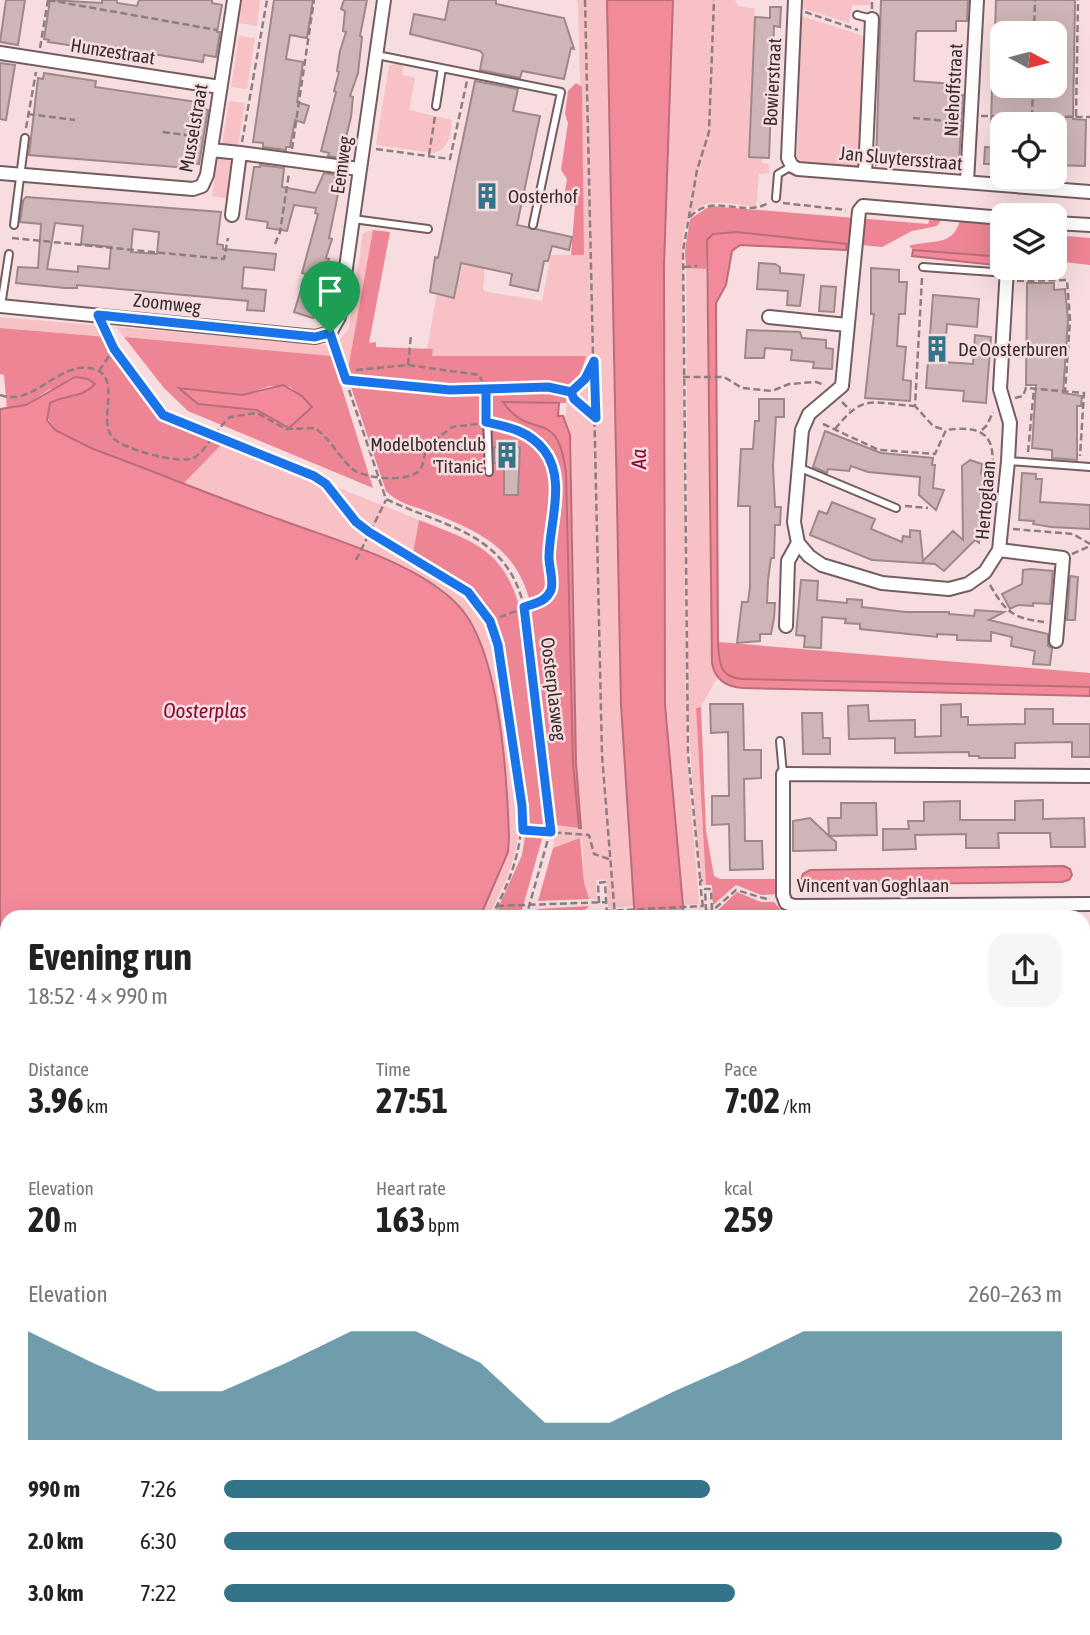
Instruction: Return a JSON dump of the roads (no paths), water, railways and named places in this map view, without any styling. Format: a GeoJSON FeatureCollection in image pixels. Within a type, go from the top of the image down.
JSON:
{"type":"FeatureCollection","features":[{"type":"Feature","properties":{"kind":"street","name":"Musselstraat"},"geometry":{"type":"LineString","coordinates":[[0,173],[192,189],[202,186],[207,175],[234,0]]}},
{"type":"Feature","properties":{"kind":"street","name":"Eemweg"},"geometry":{"type":"LineString","coordinates":[[330,333],[339,317],[384,0]]}},
{"type":"Feature","properties":{"kind":"street","name":"Niehoffstraat"},"geometry":{"type":"LineString","coordinates":[[967,182],[976,0]]}},
{"type":"Feature","properties":{"kind":"street","name":"Bowierstraat"},"geometry":{"type":"LineString","coordinates":[[792,166],[788,158],[795,4]]}},
{"type":"Feature","properties":{"kind":"street"},"geometry":{"type":"LineString","coordinates":[[865,174],[872,19]]}},
{"type":"Feature","properties":{"kind":"street","name":"Hunzestraat"},"geometry":{"type":"LineString","coordinates":[[0,53],[220,87]]}},
{"type":"Feature","properties":{"kind":"street"},"geometry":{"type":"LineString","coordinates":[[211,144],[240,153],[359,169]]}},
{"type":"Feature","properties":{"kind":"street"},"geometry":{"type":"LineString","coordinates":[[232,215],[240,153]]}},
{"type":"Feature","properties":{"kind":"street","name":"Jan Sluytersstraat"},"geometry":{"type":"LineString","coordinates":[[792,166],[799,169],[1090,192]]}},
{"type":"Feature","properties":{"kind":"street"},"geometry":{"type":"LineString","coordinates":[[786,626],[788,561],[798,543],[794,522],[802,430],[809,414],[842,386],[861,209],[990,217]]}},
{"type":"Feature","properties":{"kind":"street"},"geometry":{"type":"LineString","coordinates":[[1067,224],[1090,225]]}},
{"type":"Feature","properties":{"kind":"street","name":"Hertoglaan"},"geometry":{"type":"LineString","coordinates":[[798,543],[809,556],[822,565],[882,583],[949,589],[968,584],[983,573],[999,550],[1008,461],[1010,423],[1000,389],[1007,280]]}},
{"type":"Feature","properties":{"kind":"street","name":"Zoomweg"},"geometry":{"type":"LineString","coordinates":[[0,306],[315,337],[330,333]]}},
{"type":"Feature","properties":{"kind":"street"},"geometry":{"type":"LineString","coordinates":[[769,317],[847,325]]}},
{"type":"Feature","properties":{"kind":"street"},"geometry":{"type":"LineString","coordinates":[[999,550],[1063,558],[1056,641]]}},
{"type":"Feature","properties":{"kind":"street"},"geometry":{"type":"LineString","coordinates":[[783,774],[1090,776]]}},
{"type":"Feature","properties":{"kind":"street","name":"Vincent van Goghlaan"},"geometry":{"type":"LineString","coordinates":[[783,774],[783,895],[786,903],[799,910]]}},
{"type":"Feature","properties":{"kind":"street","name":"Vincent van Goghlaan"},"geometry":{"type":"LineString","coordinates":[[875,910],[1090,904]]}},
{"type":"Feature","properties":{"kind":"lane"},"geometry":{"type":"LineString","coordinates":[[856,15],[872,19]]}},
{"type":"Feature","properties":{"kind":"lane"},"geometry":{"type":"LineString","coordinates":[[375,54],[561,92],[533,225]]}},
{"type":"Feature","properties":{"kind":"lane"},"geometry":{"type":"LineString","coordinates":[[436,106],[442,68]]}},
{"type":"Feature","properties":{"kind":"lane"},"geometry":{"type":"LineString","coordinates":[[14,225],[25,138]]}},
{"type":"Feature","properties":{"kind":"lane"},"geometry":{"type":"LineString","coordinates":[[779,201],[778,174],[792,166]]}},
{"type":"Feature","properties":{"kind":"lane"},"geometry":{"type":"LineString","coordinates":[[353,219],[428,229]]}},
{"type":"Feature","properties":{"kind":"lane"},"geometry":{"type":"LineString","coordinates":[[0,306],[9,254]]}},
{"type":"Feature","properties":{"kind":"lane"},"geometry":{"type":"LineString","coordinates":[[923,267],[990,273]]}},
{"type":"Feature","properties":{"kind":"lane"},"geometry":{"type":"LineString","coordinates":[[330,333],[346,380],[450,390],[548,387]]}},
{"type":"Feature","properties":{"kind":"lane"},"geometry":{"type":"LineString","coordinates":[[486,389],[489,472]]}},
{"type":"Feature","properties":{"kind":"lane"},"geometry":{"type":"LineString","coordinates":[[1008,461],[1090,467]]}},
{"type":"Feature","properties":{"kind":"lane"},"geometry":{"type":"LineString","coordinates":[[798,467],[896,508]]}},
{"type":"Feature","properties":{"kind":"lane","name":"Vincent van Goghlaan"},"geometry":{"type":"LineString","coordinates":[[780,741],[783,774]]}},
{"type":"Feature","properties":{"kind":"water","name":"Aa"},"geometry":{"type":"Polygon","coordinates":[[[607,0],[673,0],[664,266],[665,705],[683,910],[634,910],[621,705],[607,0]]]}},
{"type":"Feature","properties":{"kind":"water"},"geometry":{"type":"Polygon","coordinates":[[[736,232],[847,244],[846,250],[740,245],[732,251],[726,285],[716,303],[718,642],[720,662],[725,672],[729,676],[743,679],[1090,687],[1090,696],[743,688],[727,684],[719,678],[712,663],[707,240],[713,234],[736,232]]]}},
{"type":"Feature","properties":{"kind":"water"},"geometry":{"type":"Polygon","coordinates":[[[913,250],[990,256],[990,265],[912,256],[913,250]]]}},
{"type":"Feature","properties":{"kind":"water","name":"Oosterplas"},"geometry":{"type":"Polygon","coordinates":[[[75,377],[88,379],[95,384],[90,389],[50,403],[47,420],[55,430],[93,449],[381,557],[431,583],[451,598],[466,615],[478,636],[487,662],[503,753],[508,852],[483,910],[0,910],[0,409],[26,405],[75,377]]]}},
{"type":"Feature","properties":{"kind":"water"},"geometry":{"type":"Polygon","coordinates":[[[283,385],[302,396],[312,407],[289,428],[257,410],[198,404],[179,388],[242,395],[283,385]]]}},
{"type":"Feature","properties":{"kind":"water"},"geometry":{"type":"Polygon","coordinates":[[[503,402],[559,403],[558,416],[563,416],[570,435],[576,763],[581,828],[573,763],[566,473],[562,452],[550,431],[524,421],[503,402]]]}},
{"type":"Feature","properties":{"kind":"water"},"geometry":{"type":"Polygon","coordinates":[[[1064,866],[1070,869],[1072,875],[1069,880],[1062,882],[810,885],[801,880],[803,874],[810,870],[1064,866]]]}},
{"type":"Feature","properties":{"kind":"place","name":"Oosterhof"},"geometry":{"type":"Point","coordinates":[487,196]}},
{"type":"Feature","properties":{"kind":"place","name":"De Oosterburen"},"geometry":{"type":"Point","coordinates":[937,349]}},
{"type":"Feature","properties":{"kind":"place","name":"Modelbotenclub 'Titanic'"},"geometry":{"type":"Point","coordinates":[507,455]}}]}
